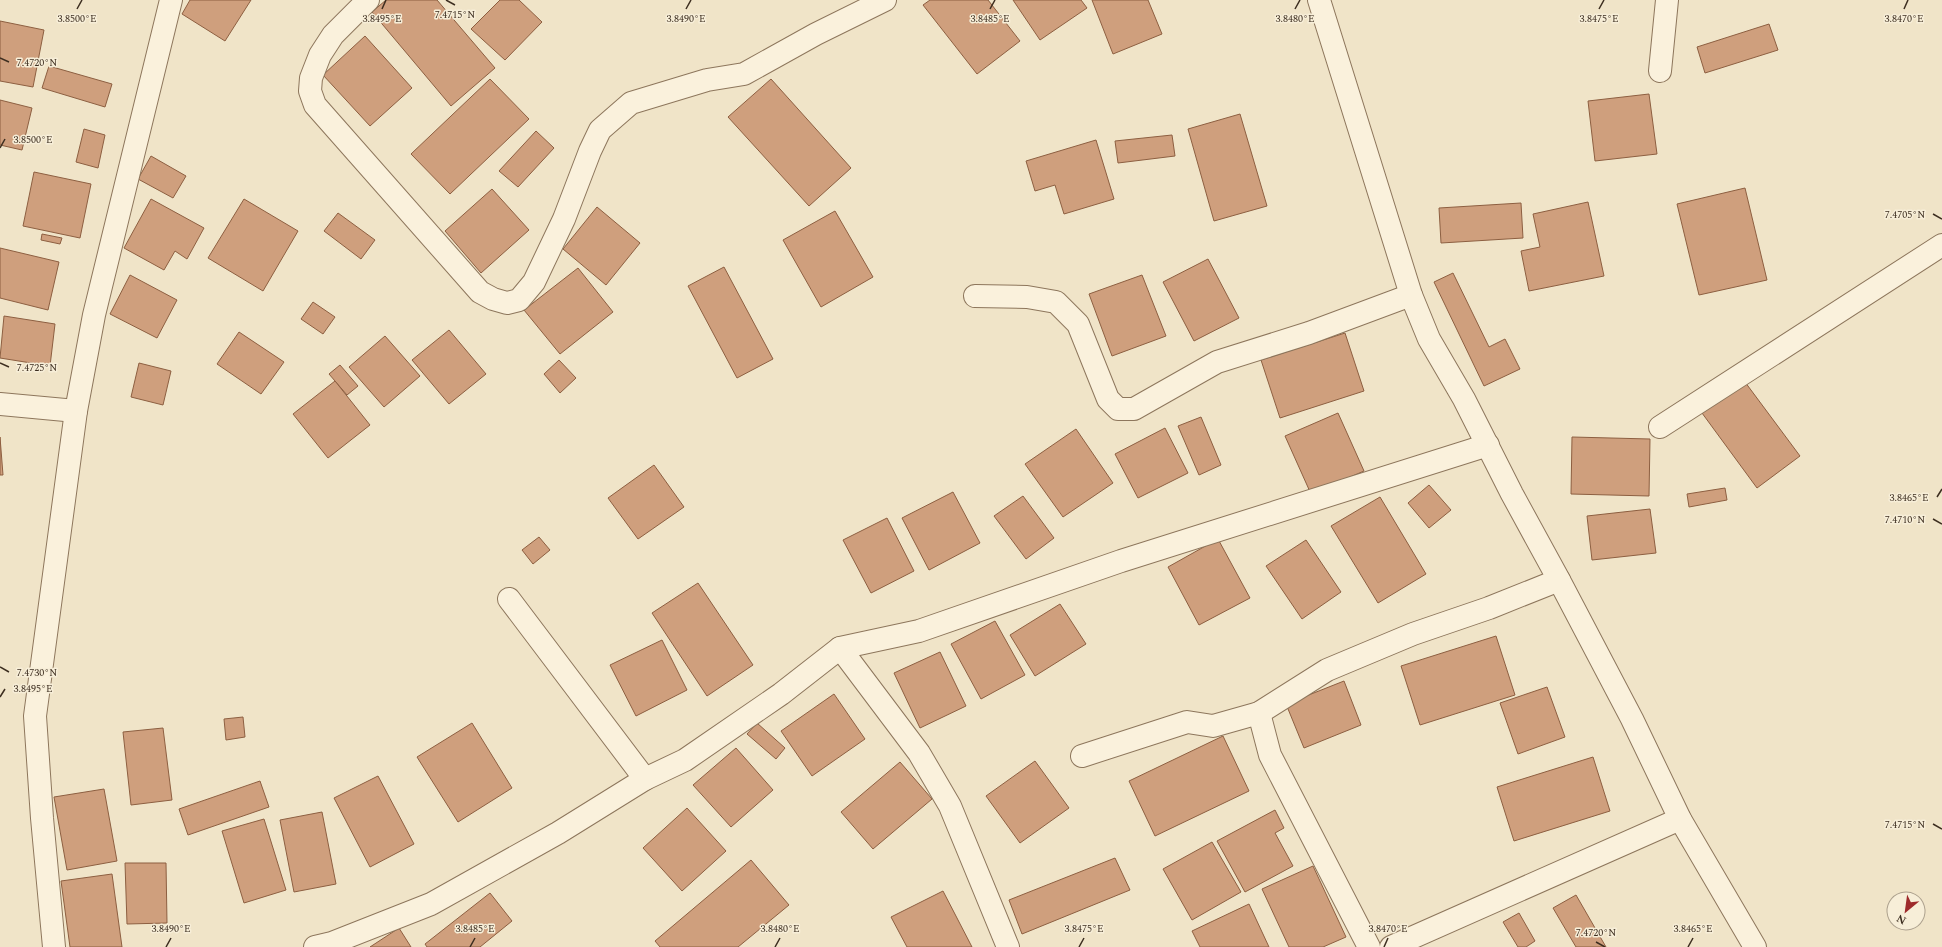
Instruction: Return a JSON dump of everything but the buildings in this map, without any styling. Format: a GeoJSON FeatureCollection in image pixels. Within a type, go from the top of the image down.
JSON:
{"type":"FeatureCollection","features":[{"type":"Feature","properties":{"kind":"street"},"geometry":{"type":"LineString","coordinates":[[54,947],[42,818],[35,716],[76,412],[94,315],[171,0]]}},
{"type":"Feature","properties":{"kind":"street"},"geometry":{"type":"LineString","coordinates":[[368,0],[333,35],[320,55],[311,78],[310,91],[315,105],[480,292],[493,299],[507,303],[519,300],[534,282],[564,219],[590,151],[600,130],[631,103],[707,80],[744,74],[816,34],[885,0]]}},
{"type":"Feature","properties":{"kind":"street"},"geometry":{"type":"LineString","coordinates":[[1319,0],[1411,295],[1429,339],[1464,399],[1512,494],[1632,719],[1680,819],[1755,947]]}},
{"type":"Feature","properties":{"kind":"street"},"geometry":{"type":"LineString","coordinates":[[1660,71],[1667,0]]}},
{"type":"Feature","properties":{"kind":"street"},"geometry":{"type":"LineString","coordinates":[[1660,428],[1942,246]]}},
{"type":"Feature","properties":{"kind":"street"},"geometry":{"type":"LineString","coordinates":[[975,296],[1027,297],[1056,302],[1078,324],[1108,399],[1118,409],[1134,409],[1217,362],[1308,333],[1411,295]]}},
{"type":"Feature","properties":{"kind":"street"},"geometry":{"type":"LineString","coordinates":[[0,404],[76,412]]}},
{"type":"Feature","properties":{"kind":"street"},"geometry":{"type":"LineString","coordinates":[[315,947],[332,943],[431,904],[558,833],[645,779],[685,760],[781,694],[840,648],[919,631],[1121,561],[1488,445]]}},
{"type":"Feature","properties":{"kind":"street"},"geometry":{"type":"LineString","coordinates":[[1082,756],[1187,722],[1213,726],[1259,713],[1327,670],[1413,634],[1489,608],[1559,580]]}},
{"type":"Feature","properties":{"kind":"street"},"geometry":{"type":"LineString","coordinates":[[509,599],[645,779]]}},
{"type":"Feature","properties":{"kind":"street"},"geometry":{"type":"LineString","coordinates":[[840,648],[919,753],[950,806],[1008,947]]}},
{"type":"Feature","properties":{"kind":"street"},"geometry":{"type":"LineString","coordinates":[[1259,713],[1270,755],[1369,947]]}},
{"type":"Feature","properties":{"kind":"street"},"geometry":{"type":"LineString","coordinates":[[1391,947],[1680,819]]}}]}
